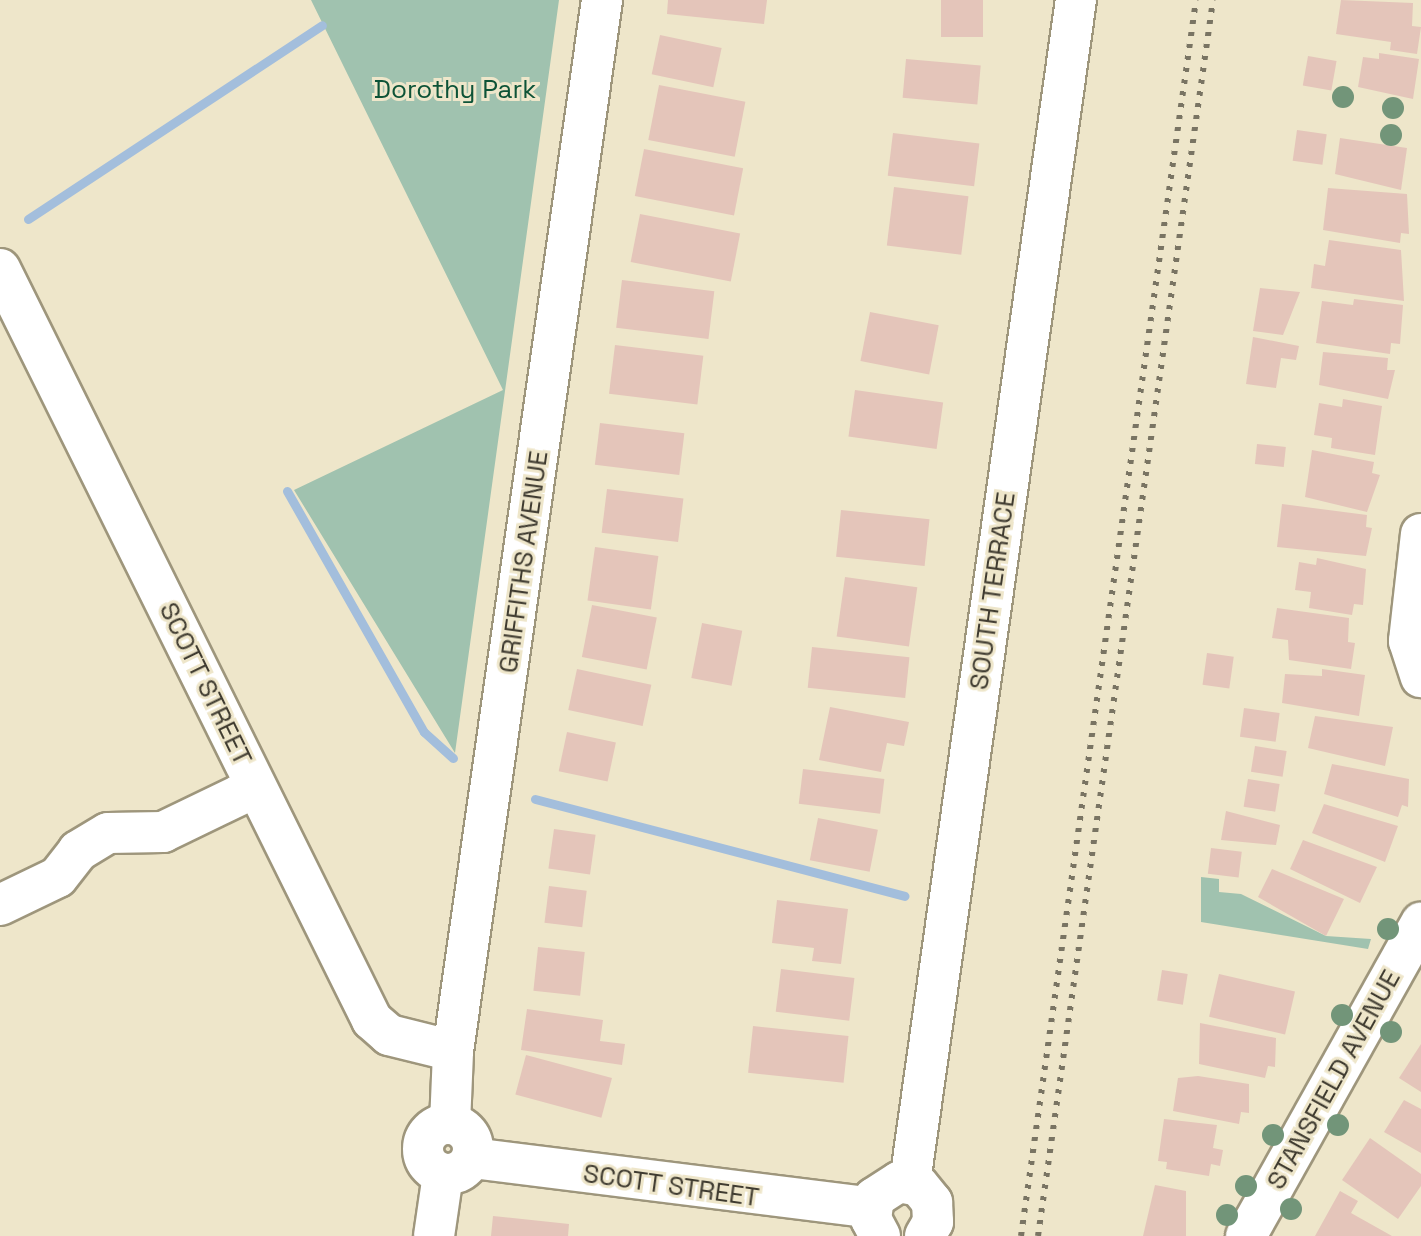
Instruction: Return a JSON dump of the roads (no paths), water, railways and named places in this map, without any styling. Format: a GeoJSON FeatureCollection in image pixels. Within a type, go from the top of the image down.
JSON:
{"type":"FeatureCollection","features":[{"type":"Feature","properties":{"kind":"street","name":"GRIFFITHS AVENUE"},"geometry":{"type":"LineString","coordinates":[[458,1166],[467,1132],[450,1124],[453,1051],[602,0]]}},
{"type":"Feature","properties":{"kind":"street","name":"SOUTH TERRACE"},"geometry":{"type":"LineString","coordinates":[[910,1182],[1076,0]]}},
{"type":"Feature","properties":{"kind":"street","name":"SCOTT STREET"},"geometry":{"type":"LineString","coordinates":[[0,269],[10,312],[256,787],[372,1020],[389,1035],[453,1051]]}},
{"type":"Feature","properties":{"kind":"street"},"geometry":{"type":"LineString","coordinates":[[1419,669],[1409,641],[1421,534]]}},
{"type":"Feature","properties":{"kind":"street"},"geometry":{"type":"LineString","coordinates":[[0,905],[58,877],[78,851],[108,833],[163,832],[256,787]]}},
{"type":"Feature","properties":{"kind":"street","name":"STANSFIELD AVENUE"},"geometry":{"type":"LineString","coordinates":[[1246,1236],[1421,923]]}},
{"type":"Feature","properties":{"kind":"street","name":"SCOTT STREET"},"geometry":{"type":"LineString","coordinates":[[458,1166],[724,1194],[875,1222]]}},
{"type":"Feature","properties":{"kind":"street"},"geometry":{"type":"LineString","coordinates":[[434,1236],[458,1166]]}},
{"type":"Feature","properties":{"kind":"street"},"geometry":{"type":"LineString","coordinates":[[875,1222],[889,1184],[910,1182],[932,1202],[933,1222],[925,1236]]}},
{"type":"Feature","properties":{"kind":"waterway"},"geometry":{"type":"LineString","coordinates":[[28,219],[322,25]]}},
{"type":"Feature","properties":{"kind":"waterway"},"geometry":{"type":"LineString","coordinates":[[287,491],[424,732],[453,758]]}},
{"type":"Feature","properties":{"kind":"waterway"},"geometry":{"type":"LineString","coordinates":[[535,799],[904,896]]}},
{"type":"Feature","properties":{"kind":"railway"},"geometry":{"type":"LineString","coordinates":[[1021,1236],[1196,0]]}},
{"type":"Feature","properties":{"kind":"railway"},"geometry":{"type":"LineString","coordinates":[[1038,1236],[1213,0]]}},
{"type":"Feature","properties":{"kind":"park label","name":"Dorothy Park"},"geometry":{"type":"Point","coordinates":[455,90]}}]}
